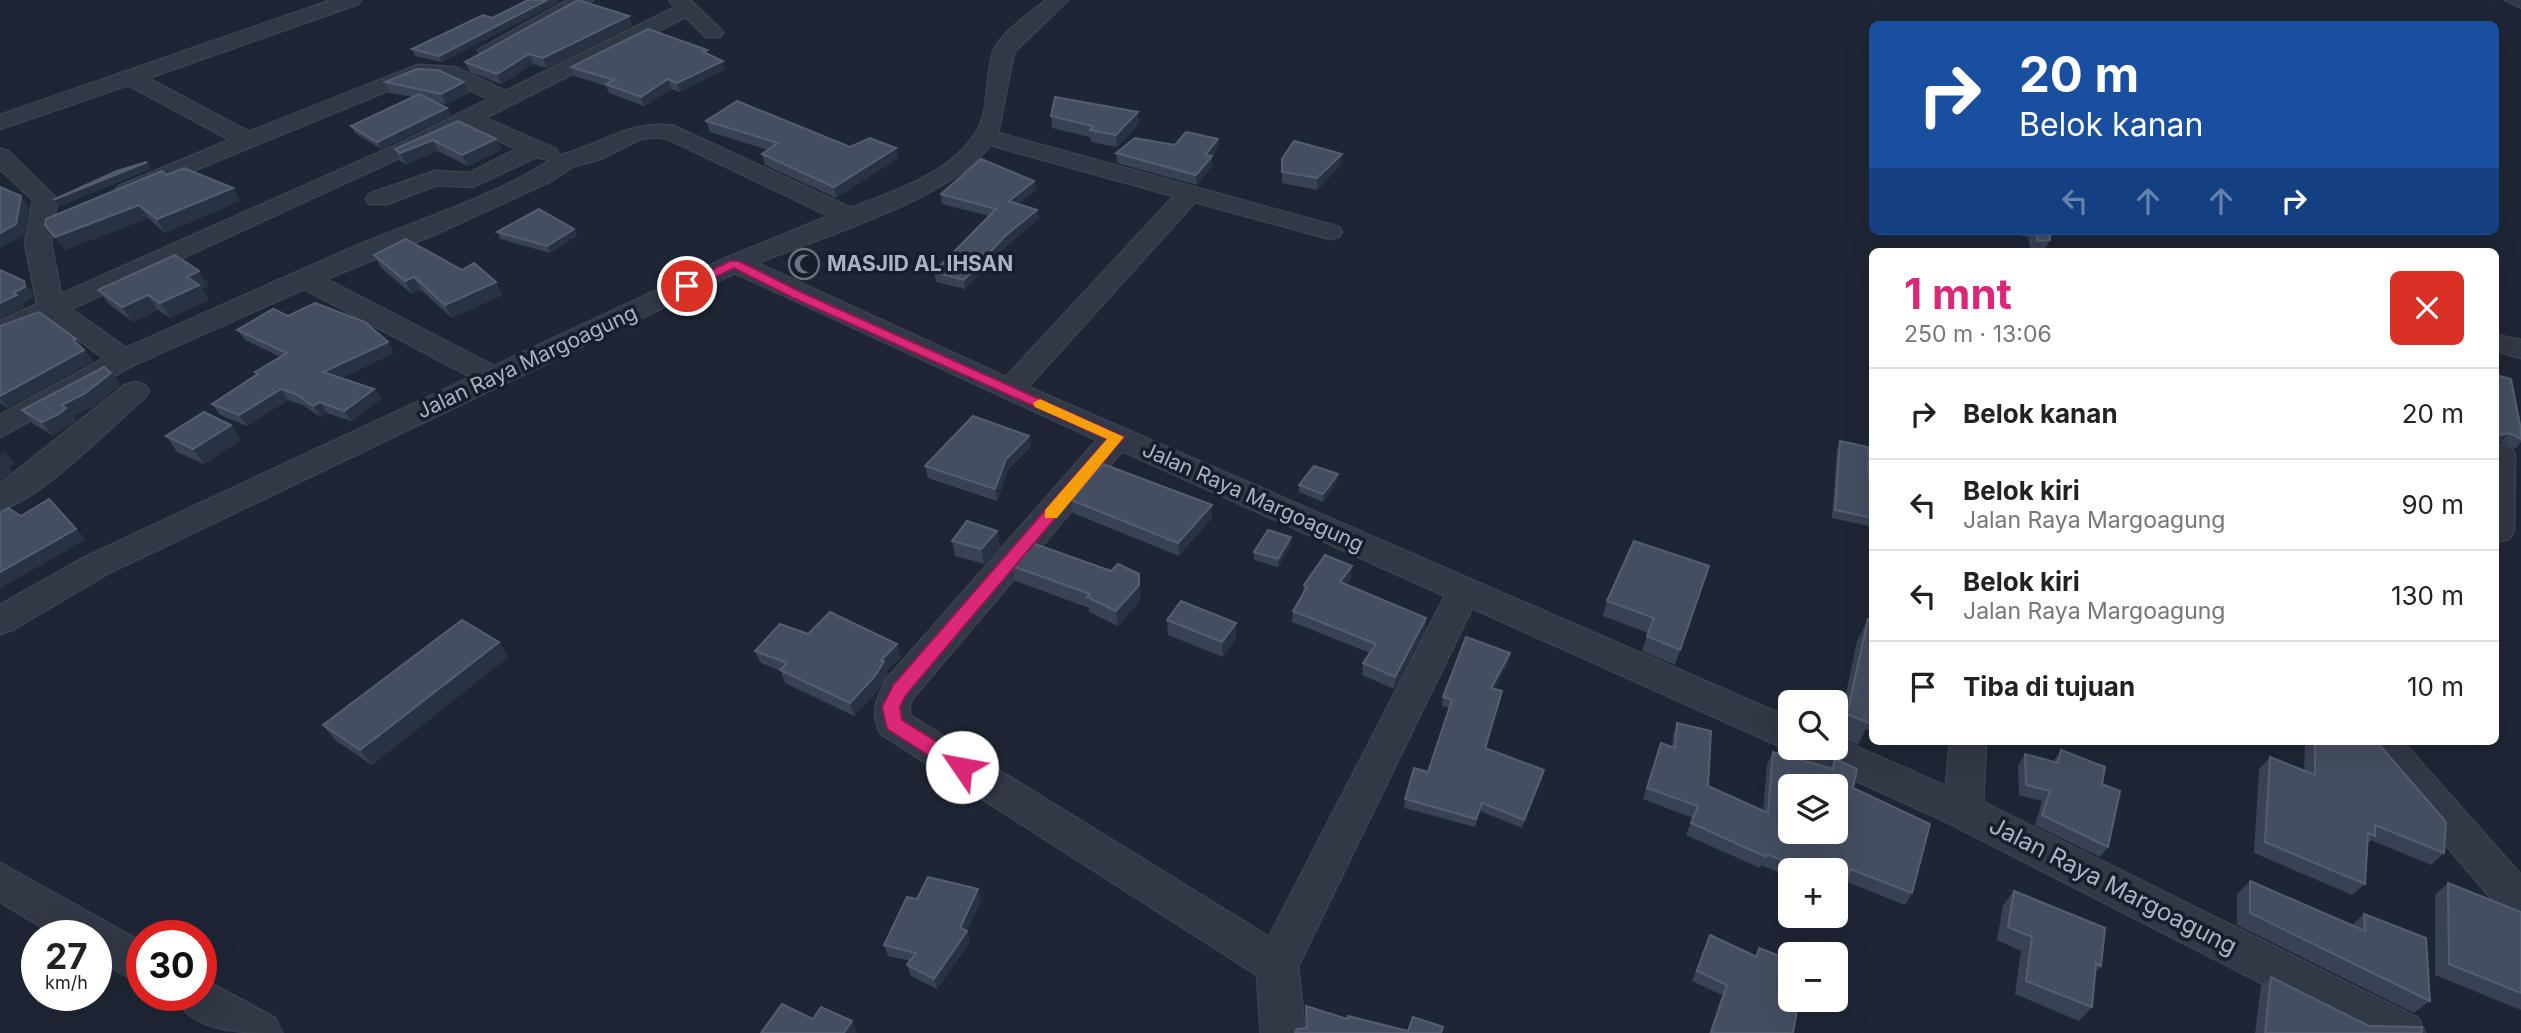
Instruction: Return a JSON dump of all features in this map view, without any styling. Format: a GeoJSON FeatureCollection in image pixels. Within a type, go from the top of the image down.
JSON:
{"type":"FeatureCollection","features":[{"type":"Feature","properties":{"kind":"street"},"geometry":{"type":"LineString","coordinates":[[0,122],[351,0]]}},
{"type":"Feature","properties":{"kind":"street"},"geometry":{"type":"LineString","coordinates":[[447,72],[583,0]]}},
{"type":"Feature","properties":{"kind":"street"},"geometry":{"type":"LineString","coordinates":[[734,263],[910,193],[952,171],[976,149],[990,128],[1004,51],[1024,29],[1058,0]]}},
{"type":"Feature","properties":{"kind":"street"},"geometry":{"type":"LineString","coordinates":[[2515,0],[2521,2]]}},
{"type":"Feature","properties":{"kind":"street"},"geometry":{"type":"LineString","coordinates":[[0,331],[508,100],[684,4],[713,33]]}},
{"type":"Feature","properties":{"kind":"street"},"geometry":{"type":"LineString","coordinates":[[106,199],[418,71],[447,72],[508,100]]}},
{"type":"Feature","properties":{"kind":"street"},"geometry":{"type":"LineString","coordinates":[[130,77],[248,141]]}},
{"type":"Feature","properties":{"kind":"street"},"geometry":{"type":"LineString","coordinates":[[467,119],[566,161]]}},
{"type":"Feature","properties":{"kind":"street"},"geometry":{"type":"LineString","coordinates":[[0,427],[124,359],[541,177],[566,161],[593,154],[635,134],[656,130],[674,133],[848,216]]}},
{"type":"Feature","properties":{"kind":"street"},"geometry":{"type":"LineString","coordinates":[[985,137],[1330,232]]}},
{"type":"Feature","properties":{"kind":"street"},"geometry":{"type":"LineString","coordinates":[[378,199],[435,178],[473,180],[535,149]]}},
{"type":"Feature","properties":{"kind":"street"},"geometry":{"type":"LineString","coordinates":[[0,156],[45,199],[38,243],[51,307],[124,359]]}},
{"type":"Feature","properties":{"kind":"street"},"geometry":{"type":"LineString","coordinates":[[1010,390],[1190,194]]}},
{"type":"Feature","properties":{"kind":"street"},"geometry":{"type":"LineString","coordinates":[[41,225],[67,215]]}},
{"type":"Feature","properties":{"kind":"street","name":"Jalan Raya Margoagung"},"geometry":{"type":"LineString","coordinates":[[0,621],[95,566],[734,263],[798,295],[1010,390],[1778,729]]}},
{"type":"Feature","properties":{"kind":"street"},"geometry":{"type":"LineString","coordinates":[[305,279],[494,377]]}},
{"type":"Feature","properties":{"kind":"street"},"geometry":{"type":"LineString","coordinates":[[2499,344],[2521,349]]}},
{"type":"Feature","properties":{"kind":"street"},"geometry":{"type":"LineString","coordinates":[[0,499],[41,470],[135,391]]}},
{"type":"Feature","properties":{"kind":"street"},"geometry":{"type":"LineString","coordinates":[[1117,437],[899,690],[891,707],[894,724],[1277,965]]}},
{"type":"Feature","properties":{"kind":"street"},"geometry":{"type":"LineString","coordinates":[[2500,455],[2505,533]]}},
{"type":"Feature","properties":{"kind":"street"},"geometry":{"type":"LineString","coordinates":[[1283,1033],[1277,965],[1464,591]]}},
{"type":"Feature","properties":{"kind":"street"},"geometry":{"type":"LineString","coordinates":[[1963,811],[1968,745]]}},
{"type":"Feature","properties":{"kind":"street"},"geometry":{"type":"LineString","coordinates":[[2384,745],[2521,904]]}},
{"type":"Feature","properties":{"kind":"street","name":"Jalan Raya Margoagung"},"geometry":{"type":"LineString","coordinates":[[1848,760],[1963,811],[2403,1033]]}},
{"type":"Feature","properties":{"kind":"street"},"geometry":{"type":"LineString","coordinates":[[0,881],[66,920]]}},
{"type":"Feature","properties":{"kind":"street"},"geometry":{"type":"LineString","coordinates":[[217,1008],[260,1033]]}},
{"type":"Feature","properties":{"kind":"building"},"geometry":{"type":"Polygon","coordinates":[[[528,0],[547,0],[439,56],[412,49],[483,15],[492,18],[528,0]]]}},
{"type":"Feature","properties":{"kind":"building"},"geometry":{"type":"Polygon","coordinates":[[[578,0],[629,16],[543,58],[529,54],[497,74],[465,62],[578,0]]]}},
{"type":"Feature","properties":{"kind":"building"},"geometry":{"type":"Polygon","coordinates":[[[648,29],[707,50],[703,52],[723,61],[677,83],[668,79],[641,97],[606,84],[614,80],[571,67],[648,29]]]}},
{"type":"Feature","properties":{"kind":"building"},"geometry":{"type":"Polygon","coordinates":[[[417,69],[438,70],[464,82],[441,94],[385,82],[417,69]]]}},
{"type":"Feature","properties":{"kind":"building"},"geometry":{"type":"Polygon","coordinates":[[[419,94],[447,108],[377,142],[351,126],[419,94]]]}},
{"type":"Feature","properties":{"kind":"building"},"geometry":{"type":"Polygon","coordinates":[[[1055,97],[1138,112],[1116,135],[1090,130],[1093,126],[1051,116],[1055,97]]]}},
{"type":"Feature","properties":{"kind":"building"},"geometry":{"type":"Polygon","coordinates":[[[737,101],[850,147],[870,138],[896,148],[834,187],[762,154],[778,143],[706,121],[737,101]]]}},
{"type":"Feature","properties":{"kind":"building"},"geometry":{"type":"Polygon","coordinates":[[[458,121],[496,139],[462,155],[433,140],[400,153],[395,149],[458,121]]]}},
{"type":"Feature","properties":{"kind":"building"},"geometry":{"type":"Polygon","coordinates":[[[1186,132],[1218,139],[1205,155],[1212,156],[1196,175],[1116,153],[1135,138],[1175,145],[1186,132]]]}},
{"type":"Feature","properties":{"kind":"building"},"geometry":{"type":"Polygon","coordinates":[[[1294,141],[1342,154],[1317,178],[1282,172],[1282,159],[1294,141]]]}},
{"type":"Feature","properties":{"kind":"building"},"geometry":{"type":"Polygon","coordinates":[[[981,159],[1034,181],[1009,201],[1037,210],[1005,236],[964,280],[934,272],[996,209],[941,194],[981,159]]]}},
{"type":"Feature","properties":{"kind":"building"},"geometry":{"type":"Polygon","coordinates":[[[147,162],[53,200],[117,171],[147,162]]]}},
{"type":"Feature","properties":{"kind":"building"},"geometry":{"type":"Polygon","coordinates":[[[184,168],[233,188],[157,219],[139,205],[55,237],[45,225],[46,219],[162,171],[166,175],[184,168]]]}},
{"type":"Feature","properties":{"kind":"building"},"geometry":{"type":"Polygon","coordinates":[[[0,187],[21,196],[16,224],[0,233],[0,187]]]}},
{"type":"Feature","properties":{"kind":"building"},"geometry":{"type":"Polygon","coordinates":[[[539,209],[574,229],[547,246],[497,232],[539,209]]]}},
{"type":"Feature","properties":{"kind":"building"},"geometry":{"type":"Polygon","coordinates":[[[2037,235],[2050,235],[2050,240],[2038,241],[2037,235]]]}},
{"type":"Feature","properties":{"kind":"building"},"geometry":{"type":"Polygon","coordinates":[[[406,239],[462,270],[474,263],[496,282],[445,305],[414,277],[405,281],[374,255],[406,239]]]}},
{"type":"Feature","properties":{"kind":"building"},"geometry":{"type":"Polygon","coordinates":[[[175,255],[199,271],[187,277],[199,285],[160,303],[148,295],[122,307],[98,290],[175,255]]]}},
{"type":"Feature","properties":{"kind":"building"},"geometry":{"type":"Polygon","coordinates":[[[0,270],[24,281],[25,287],[13,293],[17,295],[0,303],[0,270]]]}},
{"type":"Feature","properties":{"kind":"building"},"geometry":{"type":"Polygon","coordinates":[[[315,303],[365,322],[388,342],[323,372],[374,389],[344,411],[320,402],[313,406],[296,394],[281,389],[239,415],[212,404],[258,374],[255,372],[287,353],[237,330],[273,309],[288,316],[315,303]]]}},
{"type":"Feature","properties":{"kind":"building"},"geometry":{"type":"Polygon","coordinates":[[[39,312],[76,339],[73,340],[84,350],[0,396],[0,326],[39,312]]]}},
{"type":"Feature","properties":{"kind":"building"},"geometry":{"type":"Polygon","coordinates":[[[104,367],[111,373],[84,394],[62,405],[66,408],[59,414],[42,422],[22,410],[104,367]]]}},
{"type":"Feature","properties":{"kind":"building"},"geometry":{"type":"Polygon","coordinates":[[[2499,376],[2511,379],[2521,439],[2509,433],[2499,434],[2499,376]]]}},
{"type":"Feature","properties":{"kind":"building"},"geometry":{"type":"Polygon","coordinates":[[[204,412],[231,425],[193,449],[166,436],[204,412]]]}},
{"type":"Feature","properties":{"kind":"building"},"geometry":{"type":"Polygon","coordinates":[[[973,416],[1029,436],[1006,459],[995,489],[925,466],[973,416]]]}},
{"type":"Feature","properties":{"kind":"building"},"geometry":{"type":"Polygon","coordinates":[[[1840,441],[1868,447],[1869,517],[1835,510],[1840,441]]]}},
{"type":"Feature","properties":{"kind":"building"},"geometry":{"type":"Polygon","coordinates":[[[1103,464],[1212,505],[1178,543],[1071,500],[1103,464]]]}},
{"type":"Feature","properties":{"kind":"building"},"geometry":{"type":"Polygon","coordinates":[[[1314,466],[1338,474],[1323,494],[1299,485],[1314,466]]]}},
{"type":"Feature","properties":{"kind":"building"},"geometry":{"type":"Polygon","coordinates":[[[49,499],[76,529],[0,572],[0,513],[8,508],[21,516],[49,499]]]}},
{"type":"Feature","properties":{"kind":"building"},"geometry":{"type":"Polygon","coordinates":[[[967,521],[997,531],[981,549],[952,541],[967,521]]]}},
{"type":"Feature","properties":{"kind":"building"},"geometry":{"type":"Polygon","coordinates":[[[1268,530],[1291,537],[1278,559],[1254,552],[1268,530]]]}},
{"type":"Feature","properties":{"kind":"building"},"geometry":{"type":"Polygon","coordinates":[[[1634,541],[1709,566],[1680,650],[1647,636],[1654,618],[1607,601],[1634,541]]]}},
{"type":"Feature","properties":{"kind":"building"},"geometry":{"type":"Polygon","coordinates":[[[1032,543],[1111,571],[1118,564],[1139,574],[1139,585],[1116,611],[1087,597],[1090,594],[1012,566],[1032,543]]]}},
{"type":"Feature","properties":{"kind":"building"},"geometry":{"type":"Polygon","coordinates":[[[1325,555],[1352,566],[1340,582],[1426,618],[1395,677],[1363,663],[1376,644],[1293,611],[1307,587],[1304,585],[1325,555]]]}},
{"type":"Feature","properties":{"kind":"building"},"geometry":{"type":"Polygon","coordinates":[[[1181,601],[1236,623],[1222,642],[1167,620],[1181,601]]]}},
{"type":"Feature","properties":{"kind":"building"},"geometry":{"type":"Polygon","coordinates":[[[830,612],[897,644],[881,660],[884,661],[875,676],[850,703],[780,670],[787,663],[755,651],[780,624],[808,634],[830,612]]]}},
{"type":"Feature","properties":{"kind":"building"},"geometry":{"type":"Polygon","coordinates":[[[1868,619],[1869,620],[1869,723],[1848,714],[1868,619]]]}},
{"type":"Feature","properties":{"kind":"building"},"geometry":{"type":"Polygon","coordinates":[[[462,620],[499,642],[360,750],[323,725],[462,620]]]}},
{"type":"Feature","properties":{"kind":"building"},"geometry":{"type":"Polygon","coordinates":[[[1466,637],[1510,653],[1491,688],[1502,691],[1485,748],[1544,770],[1524,820],[1482,803],[1476,819],[1405,799],[1414,768],[1428,772],[1452,700],[1443,697],[1466,637]]]}},
{"type":"Feature","properties":{"kind":"building"},"geometry":{"type":"Polygon","coordinates":[[[1677,723],[1711,731],[1708,786],[1768,813],[1773,752],[1778,753],[1778,760],[1801,760],[1833,769],[1835,760],[1837,760],[1857,769],[1853,788],[1930,824],[1912,893],[1850,869],[1848,876],[1848,858],[1778,859],[1767,854],[1766,857],[1691,823],[1698,806],[1647,788],[1661,743],[1675,748],[1677,723]]]}},
{"type":"Feature","properties":{"kind":"building"},"geometry":{"type":"Polygon","coordinates":[[[2315,745],[2380,745],[2446,822],[2444,853],[2375,825],[2375,836],[2368,833],[2365,884],[2265,842],[2270,757],[2315,775],[2315,745]]]}},
{"type":"Feature","properties":{"kind":"building"},"geometry":{"type":"Polygon","coordinates":[[[2061,750],[2105,767],[2102,784],[2120,791],[2108,847],[2042,815],[2050,791],[2026,785],[2025,754],[2058,763],[2061,750]]]}},
{"type":"Feature","properties":{"kind":"building"},"geometry":{"type":"Polygon","coordinates":[[[928,877],[978,889],[960,928],[967,931],[934,979],[907,965],[916,953],[884,945],[907,897],[917,899],[928,877]]]}},
{"type":"Feature","properties":{"kind":"building"},"geometry":{"type":"Polygon","coordinates":[[[2250,881],[2365,931],[2364,914],[2426,938],[2430,1001],[2250,913],[2250,881]]]}},
{"type":"Feature","properties":{"kind":"building"},"geometry":{"type":"Polygon","coordinates":[[[2448,883],[2521,912],[2521,993],[2449,964],[2448,883]]]}},
{"type":"Feature","properties":{"kind":"building"},"geometry":{"type":"Polygon","coordinates":[[[2014,891],[2105,928],[2101,966],[2096,963],[2092,1007],[2026,981],[2032,937],[2008,927],[2014,891]]]}},
{"type":"Feature","properties":{"kind":"building"},"geometry":{"type":"Polygon","coordinates":[[[1710,935],[1757,957],[1759,948],[1778,955],[1778,1012],[1797,1012],[1793,1033],[1711,1033],[1727,985],[1697,971],[1710,935]]]}},
{"type":"Feature","properties":{"kind":"building"},"geometry":{"type":"Polygon","coordinates":[[[2271,977],[2369,1026],[2422,1027],[2422,1033],[2265,1033],[2271,977]]]}},
{"type":"Feature","properties":{"kind":"building"},"geometry":{"type":"Polygon","coordinates":[[[782,1004],[813,1019],[821,1007],[852,1021],[844,1033],[761,1033],[782,1004]]]}},
{"type":"Feature","properties":{"kind":"building"},"geometry":{"type":"Polygon","coordinates":[[[1306,1006],[1347,1019],[1348,1016],[1408,1031],[1413,1017],[1443,1027],[1441,1033],[1295,1033],[1297,1029],[1307,1028],[1306,1006]]]}},
{"type":"Feature","properties":{"kind":"slow traffic"},"geometry":{"type":"LineString","coordinates":[[1040,403],[1117,437],[1051,514]]}},
{"type":"Feature","properties":{"kind":"place","name":"MASJID AL IHSAN"},"geometry":{"type":"Point","coordinates":[804,264]}},
{"type":"Feature","properties":{"kind":"route"},"geometry":{"type":"LineString","coordinates":[[687,286],[734,263],[798,295],[1117,437],[899,690],[891,707],[894,724],[962,767]]}}]}
